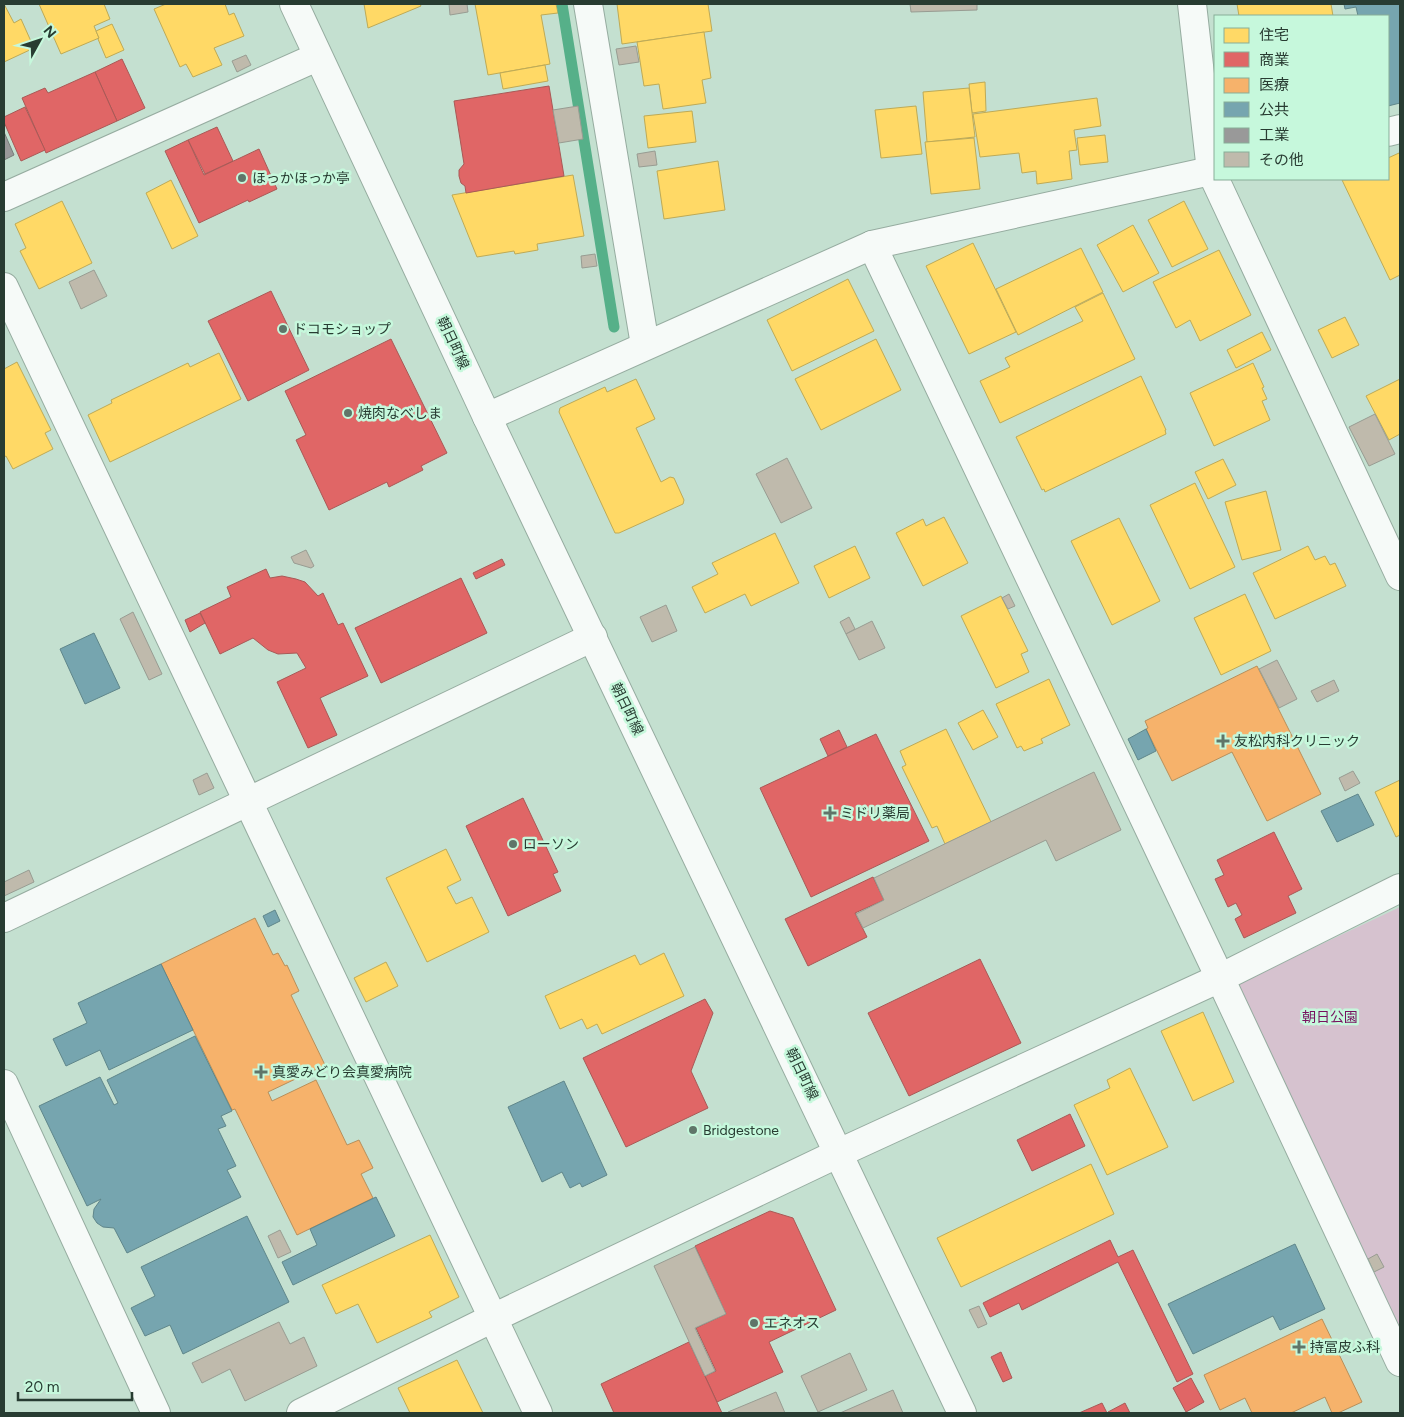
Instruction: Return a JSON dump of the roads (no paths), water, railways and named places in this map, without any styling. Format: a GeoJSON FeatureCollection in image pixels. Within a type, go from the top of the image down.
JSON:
{"type":"FeatureCollection","features":[{"type":"Feature","properties":{"kind":"street","name":"朝日町線"},"geometry":{"type":"LineString","coordinates":[[294,4],[487,417],[962,1413]]}},
{"type":"Feature","properties":{"kind":"street"},"geometry":{"type":"LineString","coordinates":[[588,4],[645,345]]}},
{"type":"Feature","properties":{"kind":"street"},"geometry":{"type":"LineString","coordinates":[[487,417],[872,245],[1213,170],[1192,4]]}},
{"type":"Feature","properties":{"kind":"street"},"geometry":{"type":"LineString","coordinates":[[4,197],[317,56]]}},
{"type":"Feature","properties":{"kind":"street"},"geometry":{"type":"LineString","coordinates":[[1218,180],[1400,576]]}},
{"type":"Feature","properties":{"kind":"street"},"geometry":{"type":"LineString","coordinates":[[872,245],[1400,1362]]}},
{"type":"Feature","properties":{"kind":"street"},"geometry":{"type":"LineString","coordinates":[[4,287],[538,1413]]}},
{"type":"Feature","properties":{"kind":"street"},"geometry":{"type":"LineString","coordinates":[[4,918],[593,638]]}},
{"type":"Feature","properties":{"kind":"street"},"geometry":{"type":"LineString","coordinates":[[301,1413],[493,1318],[839,1152],[1220,978],[1400,888]]}},
{"type":"Feature","properties":{"kind":"street"},"geometry":{"type":"LineString","coordinates":[[4,1084],[156,1413]]}},
{"type":"Feature","properties":{"kind":"waterway"},"geometry":{"type":"LineString","coordinates":[[562,4],[614,327]]}},
{"type":"Feature","properties":{"kind":"place","name":"ほっかほっか亭"},"geometry":{"type":"Point","coordinates":[242,178]}},
{"type":"Feature","properties":{"kind":"place","name":"ドコモショップ"},"geometry":{"type":"Point","coordinates":[283,329]}},
{"type":"Feature","properties":{"kind":"place","name":"焼肉なべしま"},"geometry":{"type":"Point","coordinates":[348,413]}},
{"type":"Feature","properties":{"kind":"place","name":"友松内科クリニック"},"geometry":{"type":"Point","coordinates":[1223,741]}},
{"type":"Feature","properties":{"kind":"place","name":"ミドリ薬局"},"geometry":{"type":"Point","coordinates":[830,813]}},
{"type":"Feature","properties":{"kind":"place","name":"ローソン"},"geometry":{"type":"Point","coordinates":[513,844]}},
{"type":"Feature","properties":{"kind":"place","name":"真愛みどり会真愛病院"},"geometry":{"type":"Point","coordinates":[261,1072]}},
{"type":"Feature","properties":{"kind":"place","name":"Bridgestone"},"geometry":{"type":"Point","coordinates":[693,1130]}},
{"type":"Feature","properties":{"kind":"place","name":"エネオス"},"geometry":{"type":"Point","coordinates":[754,1323]}},
{"type":"Feature","properties":{"kind":"place","name":"持冨皮ふ科"},"geometry":{"type":"Point","coordinates":[1299,1347]}},
{"type":"Feature","properties":{"kind":"park label","name":"朝日公園"},"geometry":{"type":"Point","coordinates":[1330,1017]}}]}
